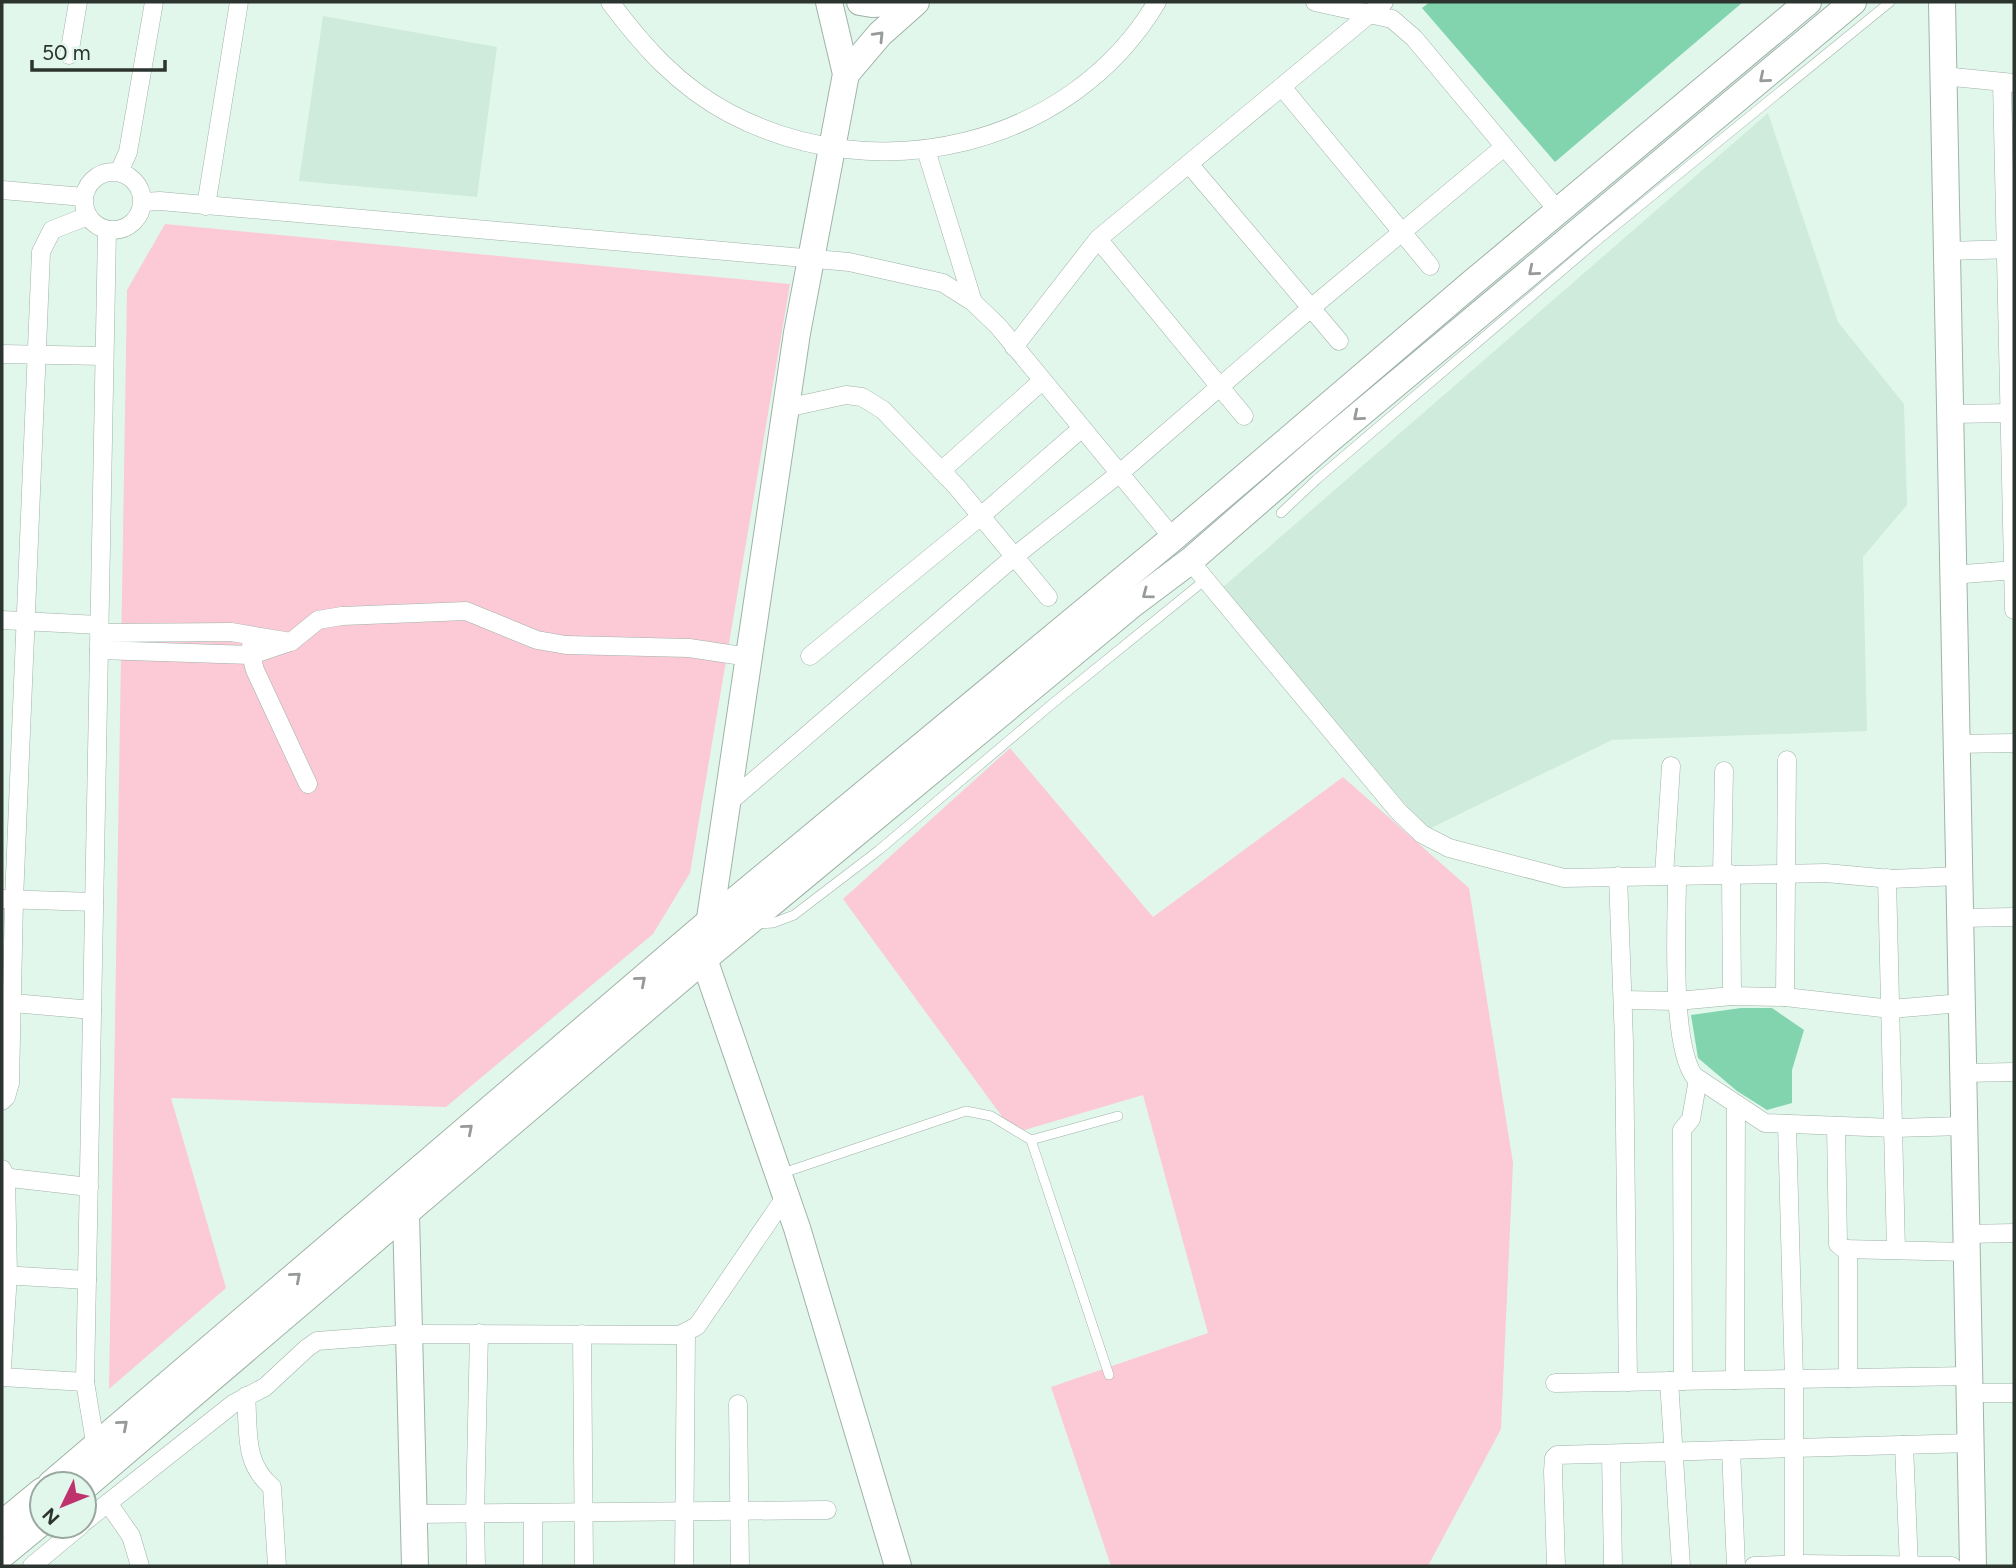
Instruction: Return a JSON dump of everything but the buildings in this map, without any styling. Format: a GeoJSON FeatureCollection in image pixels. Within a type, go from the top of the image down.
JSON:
{"type":"FeatureCollection","features":[{"type":"Feature","properties":{"kind":"main road"},"geometry":{"type":"LineString","coordinates":[[829,2],[846,74],[786,408],[704,959],[782,1186],[898,1566]]}},
{"type":"Feature","properties":{"kind":"main road"},"geometry":{"type":"LineString","coordinates":[[860,2],[914,2]]}},
{"type":"Feature","properties":{"kind":"main road"},"geometry":{"type":"LineString","coordinates":[[846,74],[880,34],[914,2]]}},
{"type":"Feature","properties":{"kind":"main road"},"geometry":{"type":"LineString","coordinates":[[68,1470],[709,922],[1172,538],[1808,2]]}},
{"type":"Feature","properties":{"kind":"main road"},"geometry":{"type":"LineString","coordinates":[[98,1475],[704,959],[1135,603],[1198,570],[1321,457],[1853,2]]}},
{"type":"Feature","properties":{"kind":"main road"},"geometry":{"type":"LineString","coordinates":[[1942,2],[1973,1566]]}},
{"type":"Feature","properties":{"kind":"main road"},"geometry":{"type":"LineString","coordinates":[[1784,22],[1804,45]]}},
{"type":"Feature","properties":{"kind":"main road"},"geometry":{"type":"LineString","coordinates":[[1310,420],[1321,457]]}},
{"type":"Feature","properties":{"kind":"main road"},"geometry":{"type":"LineString","coordinates":[[407,1214],[415,1566]]}},
{"type":"Feature","properties":{"kind":"main road"},"geometry":{"type":"LineString","coordinates":[[2,1524],[28,1503]]}},
{"type":"Feature","properties":{"kind":"main road"},"geometry":{"type":"LineString","coordinates":[[2,1555],[28,1534]]}},
{"type":"Feature","properties":{"kind":"street"},"geometry":{"type":"LineString","coordinates":[[69,55],[78,2]]}},
{"type":"Feature","properties":{"kind":"street"},"geometry":{"type":"LineString","coordinates":[[119,172],[128,152],[154,2]]}},
{"type":"Feature","properties":{"kind":"street"},"geometry":{"type":"LineString","coordinates":[[206,206],[239,2]]}},
{"type":"Feature","properties":{"kind":"street"},"geometry":{"type":"LineString","coordinates":[[610,2],[642,44],[682,82],[728,112],[778,135],[831,148],[884,153],[926,150],[978,139],[1027,120],[1073,92],[1113,58],[1157,2]]}},
{"type":"Feature","properties":{"kind":"street"},"geometry":{"type":"LineString","coordinates":[[1315,2],[1378,8],[1392,19],[1414,38],[1559,212]]}},
{"type":"Feature","properties":{"kind":"street"},"geometry":{"type":"LineString","coordinates":[[1014,347],[1098,239],[1378,8]]}},
{"type":"Feature","properties":{"kind":"street"},"geometry":{"type":"LineString","coordinates":[[1943,76],[2008,83],[2014,610]]}},
{"type":"Feature","properties":{"kind":"street"},"geometry":{"type":"LineString","coordinates":[[1282,87],[1430,266]]}},
{"type":"Feature","properties":{"kind":"street"},"geometry":{"type":"LineString","coordinates":[[727,804],[1015,556],[1120,473],[1311,308],[1504,147]]}},
{"type":"Feature","properties":{"kind":"street"},"geometry":{"type":"LineString","coordinates":[[926,150],[974,302]]}},
{"type":"Feature","properties":{"kind":"street"},"geometry":{"type":"LineString","coordinates":[[1189,164],[1339,341]]}},
{"type":"Feature","properties":{"kind":"street"},"geometry":{"type":"LineString","coordinates":[[109,172],[119,172],[136,182],[143,202],[136,221],[128,227],[107,230],[95,225],[88,216],[84,197],[88,186],[96,177],[109,172]]}},
{"type":"Feature","properties":{"kind":"street"},"geometry":{"type":"LineString","coordinates":[[2,190],[84,197]]}},
{"type":"Feature","properties":{"kind":"street"},"geometry":{"type":"LineString","coordinates":[[143,202],[160,201],[811,258],[849,262],[943,283],[974,302],[998,326],[1172,538]]}},
{"type":"Feature","properties":{"kind":"street"},"geometry":{"type":"LineString","coordinates":[[2,1101],[10,1083],[7,1002],[8,900],[25,620],[41,252],[52,230],[88,216]]}},
{"type":"Feature","properties":{"kind":"street"},"geometry":{"type":"LineString","coordinates":[[93,1470],[97,1447],[85,1382],[107,230]]}},
{"type":"Feature","properties":{"kind":"street"},"geometry":{"type":"LineString","coordinates":[[1098,239],[1244,416]]}},
{"type":"Feature","properties":{"kind":"street"},"geometry":{"type":"LineString","coordinates":[[1947,251],[2010,250]]}},
{"type":"Feature","properties":{"kind":"street"},"geometry":{"type":"LineString","coordinates":[[2,354],[104,356]]}},
{"type":"Feature","properties":{"kind":"street"},"geometry":{"type":"LineString","coordinates":[[941,471],[1042,381]]}},
{"type":"Feature","properties":{"kind":"street"},"geometry":{"type":"LineString","coordinates":[[786,408],[846,395],[862,397],[883,410],[981,516],[1048,597]]}},
{"type":"Feature","properties":{"kind":"street"},"geometry":{"type":"LineString","coordinates":[[1949,414],[2012,413]]}},
{"type":"Feature","properties":{"kind":"street"},"geometry":{"type":"LineString","coordinates":[[810,656],[981,516],[1082,428]]}},
{"type":"Feature","properties":{"kind":"street"},"geometry":{"type":"LineString","coordinates":[[1198,570],[1398,811],[1422,834],[1448,848],[1564,877],[1826,873],[1887,878],[1958,876]]}},
{"type":"Feature","properties":{"kind":"street"},"geometry":{"type":"LineString","coordinates":[[1952,575],[2014,570]]}},
{"type":"Feature","properties":{"kind":"street"},"geometry":{"type":"LineString","coordinates":[[2,620],[25,620],[99,636],[251,655],[290,642],[318,620],[342,616],[466,611],[537,640],[566,645],[688,648],[748,657]]}},
{"type":"Feature","properties":{"kind":"street"},"geometry":{"type":"LineString","coordinates":[[99,636],[231,632],[290,642]]}},
{"type":"Feature","properties":{"kind":"street"},"geometry":{"type":"LineString","coordinates":[[252,635],[251,655],[255,670],[308,784]]}},
{"type":"Feature","properties":{"kind":"street"},"geometry":{"type":"LineString","coordinates":[[1955,744],[2014,743]]}},
{"type":"Feature","properties":{"kind":"street"},"geometry":{"type":"LineString","coordinates":[[1785,998],[1787,760]]}},
{"type":"Feature","properties":{"kind":"street"},"geometry":{"type":"LineString","coordinates":[[1671,766],[1671,875],[1677,1001],[1686,1065],[1698,1079],[1765,1123],[1894,1128],[1964,1126]]}},
{"type":"Feature","properties":{"kind":"street"},"geometry":{"type":"LineString","coordinates":[[1724,771],[1732,996]]}},
{"type":"Feature","properties":{"kind":"street"},"geometry":{"type":"LineString","coordinates":[[1618,876],[1623,1000],[1628,1382]]}},
{"type":"Feature","properties":{"kind":"street"},"geometry":{"type":"LineString","coordinates":[[1887,878],[1896,1250]]}},
{"type":"Feature","properties":{"kind":"street"},"geometry":{"type":"LineString","coordinates":[[8,900],[94,902]]}},
{"type":"Feature","properties":{"kind":"street"},"geometry":{"type":"LineString","coordinates":[[1959,918],[2014,917]]}},
{"type":"Feature","properties":{"kind":"street"},"geometry":{"type":"LineString","coordinates":[[1623,1000],[1677,1001],[1732,996],[1785,998],[1891,1009],[1961,1003]]}},
{"type":"Feature","properties":{"kind":"street"},"geometry":{"type":"LineString","coordinates":[[7,1002],[92,1010]]}},
{"type":"Feature","properties":{"kind":"street"},"geometry":{"type":"LineString","coordinates":[[1962,1073],[2014,1072]]}},
{"type":"Feature","properties":{"kind":"street"},"geometry":{"type":"LineString","coordinates":[[1681,1566],[1672,1452],[1682,1130],[1691,1119],[1698,1079]]}},
{"type":"Feature","properties":{"kind":"street"},"geometry":{"type":"LineString","coordinates":[[1735,1380],[1736,1104]]}},
{"type":"Feature","properties":{"kind":"street"},"geometry":{"type":"LineString","coordinates":[[1787,1124],[1794,1379],[1794,1564]]}},
{"type":"Feature","properties":{"kind":"street"},"geometry":{"type":"LineString","coordinates":[[1836,1126],[1838,1244],[1844,1249],[1896,1250],[1966,1243],[2014,1233]]}},
{"type":"Feature","properties":{"kind":"street"},"geometry":{"type":"LineString","coordinates":[[2,1367],[5,1275],[3,1175],[89,1187]]}},
{"type":"Feature","properties":{"kind":"street"},"geometry":{"type":"LineString","coordinates":[[98,1511],[233,1404],[265,1387],[317,1341],[410,1334],[686,1333],[697,1326],[782,1186]]}},
{"type":"Feature","properties":{"kind":"street"},"geometry":{"type":"LineString","coordinates":[[1848,1249],[1848,1378]]}},
{"type":"Feature","properties":{"kind":"street"},"geometry":{"type":"LineString","coordinates":[[5,1275],[87,1280]]}},
{"type":"Feature","properties":{"kind":"street"},"geometry":{"type":"LineString","coordinates":[[476,1566],[479,1333]]}},
{"type":"Feature","properties":{"kind":"street"},"geometry":{"type":"LineString","coordinates":[[684,1566],[686,1333]]}},
{"type":"Feature","properties":{"kind":"street"},"geometry":{"type":"LineString","coordinates":[[582,1334],[584,1566]]}},
{"type":"Feature","properties":{"kind":"street"},"geometry":{"type":"LineString","coordinates":[[2,1377],[85,1382]]}},
{"type":"Feature","properties":{"kind":"street"},"geometry":{"type":"LineString","coordinates":[[1555,1383],[1848,1378],[1969,1385],[2014,1392]]}},
{"type":"Feature","properties":{"kind":"street"},"geometry":{"type":"LineString","coordinates":[[246,1396],[251,1463],[261,1478],[272,1487],[277,1566]]}},
{"type":"Feature","properties":{"kind":"street"},"geometry":{"type":"LineString","coordinates":[[738,1404],[740,1566]]}},
{"type":"Feature","properties":{"kind":"street"},"geometry":{"type":"LineString","coordinates":[[1556,1566],[1554,1458],[1557,1455],[1971,1443]]}},
{"type":"Feature","properties":{"kind":"street"},"geometry":{"type":"LineString","coordinates":[[1904,1445],[1909,1566]]}},
{"type":"Feature","properties":{"kind":"street"},"geometry":{"type":"LineString","coordinates":[[1731,1450],[1737,1566]]}},
{"type":"Feature","properties":{"kind":"street"},"geometry":{"type":"LineString","coordinates":[[1611,1454],[1613,1566]]}},
{"type":"Feature","properties":{"kind":"street"},"geometry":{"type":"LineString","coordinates":[[108,1503],[131,1536],[140,1566]]}},
{"type":"Feature","properties":{"kind":"street"},"geometry":{"type":"LineString","coordinates":[[414,1514],[827,1510]]}},
{"type":"Feature","properties":{"kind":"street"},"geometry":{"type":"LineString","coordinates":[[533,1513],[533,1566]]}},
{"type":"Feature","properties":{"kind":"street"},"geometry":{"type":"LineString","coordinates":[[32,1566],[63,1540]]}},
{"type":"Feature","properties":{"kind":"street"},"geometry":{"type":"LineString","coordinates":[[1754,1566],[1952,1566]]}},
{"type":"Feature","properties":{"kind":"lane"},"geometry":{"type":"LineString","coordinates":[[1281,513],[1321,457],[1599,239],[1890,2]]}},
{"type":"Feature","properties":{"kind":"lane"},"geometry":{"type":"LineString","coordinates":[[782,1186],[966,1111],[991,1116],[1031,1140],[1109,1375]]}},
{"type":"Feature","properties":{"kind":"lane"},"geometry":{"type":"LineString","coordinates":[[1031,1140],[1118,1116]]}},
{"type":"Feature","properties":{"kind":"shaded area"},"geometry":{"type":"Polygon","coordinates":[[[323,16],[497,47],[477,197],[299,181],[323,16]]]}},
{"type":"Feature","properties":{"kind":"shaded area"},"geometry":{"type":"Polygon","coordinates":[[[1768,113],[1838,322],[1904,404],[1907,505],[1863,557],[1867,731],[1612,740],[1427,830],[1223,587],[1768,113]]]}},
{"type":"Feature","properties":{"kind":"shaded area"},"geometry":{"type":"Polygon","coordinates":[[[165,224],[790,284],[690,873],[653,934],[446,1107],[171,1098],[226,1288],[109,1389],[127,290],[165,224]]]}},
{"type":"Feature","properties":{"kind":"shaded area"},"geometry":{"type":"Polygon","coordinates":[[[1010,748],[1153,917],[1343,777],[1469,888],[1513,1163],[1501,1429],[1428,1566],[1111,1566],[1051,1387],[1208,1333],[1143,1095],[1014,1133],[843,899],[1010,748]]]}}]}
